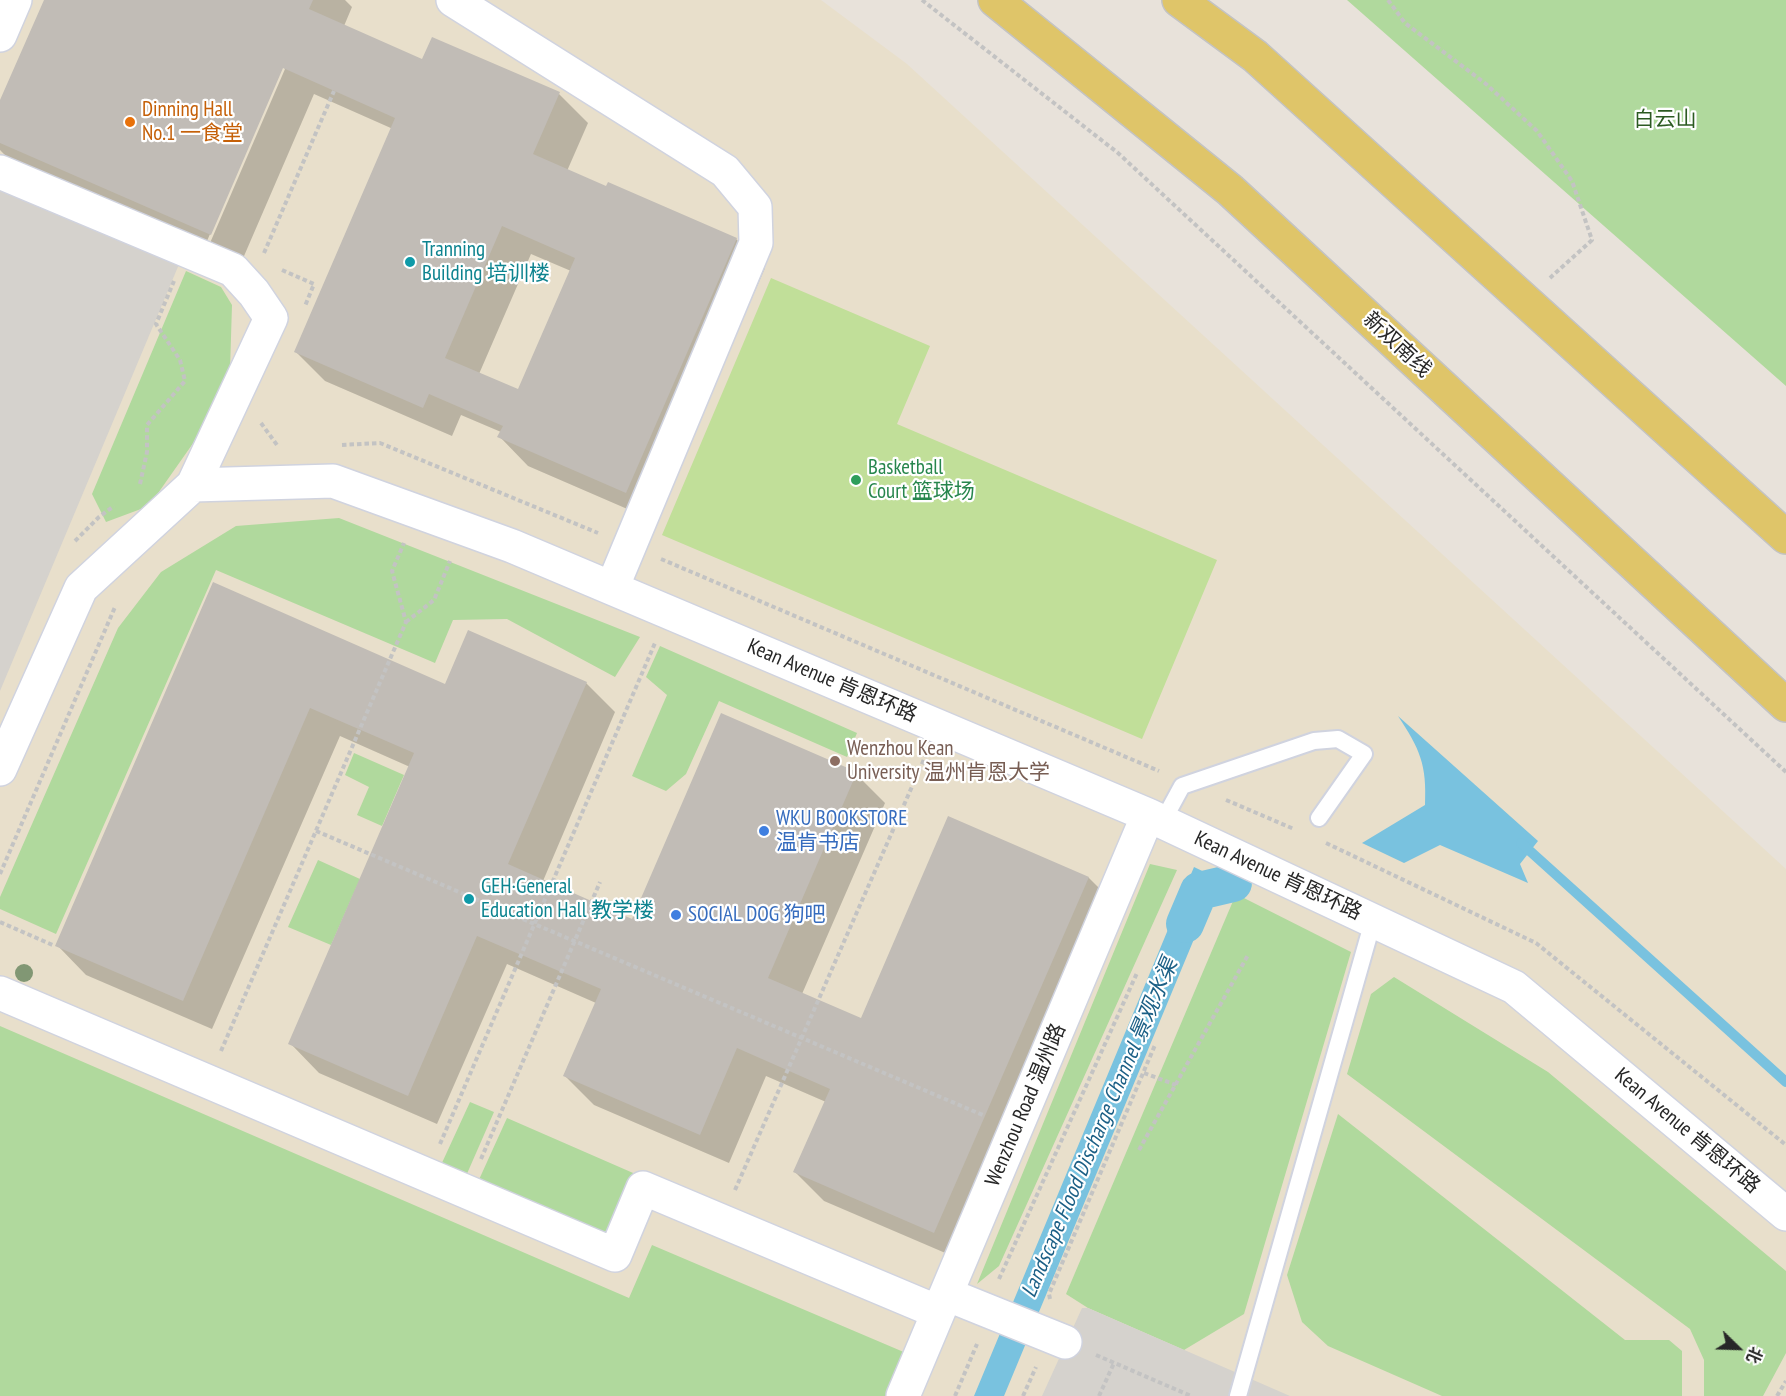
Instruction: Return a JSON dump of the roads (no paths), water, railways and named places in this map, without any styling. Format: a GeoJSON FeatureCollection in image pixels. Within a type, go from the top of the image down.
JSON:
{"type":"FeatureCollection","features":[{"type":"Feature","properties":{"kind":"main road","name":"新双南线"},"geometry":{"type":"LineString","coordinates":[[995,0],[1230,190],[1786,705]]}},
{"type":"Feature","properties":{"kind":"main road"},"geometry":{"type":"LineString","coordinates":[[1179,0],[1255,56],[1786,537]]}},
{"type":"Feature","properties":{"kind":"street"},"geometry":{"type":"LineString","coordinates":[[0,36],[15,0]]}},
{"type":"Feature","properties":{"kind":"street"},"geometry":{"type":"LineString","coordinates":[[453,0],[726,171],[755,207],[756,243],[612,588]]}},
{"type":"Feature","properties":{"kind":"street"},"geometry":{"type":"LineString","coordinates":[[0,171],[233,270],[254,293],[271,318],[193,485],[81,588],[0,769]]}},
{"type":"Feature","properties":{"kind":"street","name":"Kean Avenue 肯恩环路"},"geometry":{"type":"LineString","coordinates":[[193,485],[333,481],[464,528],[612,588],[1156,818],[1514,987],[1786,1214]]}},
{"type":"Feature","properties":{"kind":"street","name":"Wenzhou Road 温州路"},"geometry":{"type":"LineString","coordinates":[[903,1396],[1156,818]]}},
{"type":"Feature","properties":{"kind":"street"},"geometry":{"type":"LineString","coordinates":[[0,993],[207,1084],[615,1255],[643,1188],[721,1221],[944,1300],[983,1309],[1060,1340]]}},
{"type":"Feature","properties":{"kind":"lane"},"geometry":{"type":"LineString","coordinates":[[1156,818],[1182,786],[1314,741],[1338,739],[1364,754],[1319,818]]}},
{"type":"Feature","properties":{"kind":"lane"},"geometry":{"type":"LineString","coordinates":[[1238,1396],[1373,921]]}},
{"type":"Feature","properties":{"kind":"water"},"geometry":{"type":"Polygon","coordinates":[[[1398,716],[1538,841],[1520,864],[1528,883],[1440,845],[1404,863],[1362,843],[1425,805],[1425,779],[1417,748],[1398,716]]]}},
{"type":"Feature","properties":{"kind":"water"},"geometry":{"type":"Polygon","coordinates":[[[1194,867],[1219,879],[1004,1396],[974,1396],[1194,867]]]}},
{"type":"Feature","properties":{"kind":"waterway"},"geometry":{"type":"LineString","coordinates":[[1521,843],[1786,1082]]}},
{"type":"Feature","properties":{"kind":"waterway","name":"Landscape Flood Discharge Channel 景观水渠"},"geometry":{"type":"LineString","coordinates":[[1185,924],[1199,891],[1233,883]]}},
{"type":"Feature","properties":{"kind":"place","name":"Dinning Hall No.1 一食堂"},"geometry":{"type":"Point","coordinates":[130,122]}},
{"type":"Feature","properties":{"kind":"place","name":"Tranning Building 培训楼"},"geometry":{"type":"Point","coordinates":[410,262]}},
{"type":"Feature","properties":{"kind":"place","name":"Basketball Court 篮球场"},"geometry":{"type":"Point","coordinates":[856,480]}},
{"type":"Feature","properties":{"kind":"place","name":"Wenzhou Kean University 温州肯恩大学"},"geometry":{"type":"Point","coordinates":[835,761]}},
{"type":"Feature","properties":{"kind":"place","name":"WKU BOOKSTORE 温肯书店"},"geometry":{"type":"Point","coordinates":[764,831]}},
{"type":"Feature","properties":{"kind":"place","name":"GEH·General Education Hall 教学楼"},"geometry":{"type":"Point","coordinates":[469,899]}},
{"type":"Feature","properties":{"kind":"place","name":"SOCIAL DOG 狗吧"},"geometry":{"type":"Point","coordinates":[676,915]}},
{"type":"Feature","properties":{"kind":"park label","name":"白云山"},"geometry":{"type":"Point","coordinates":[1665,120]}}]}
